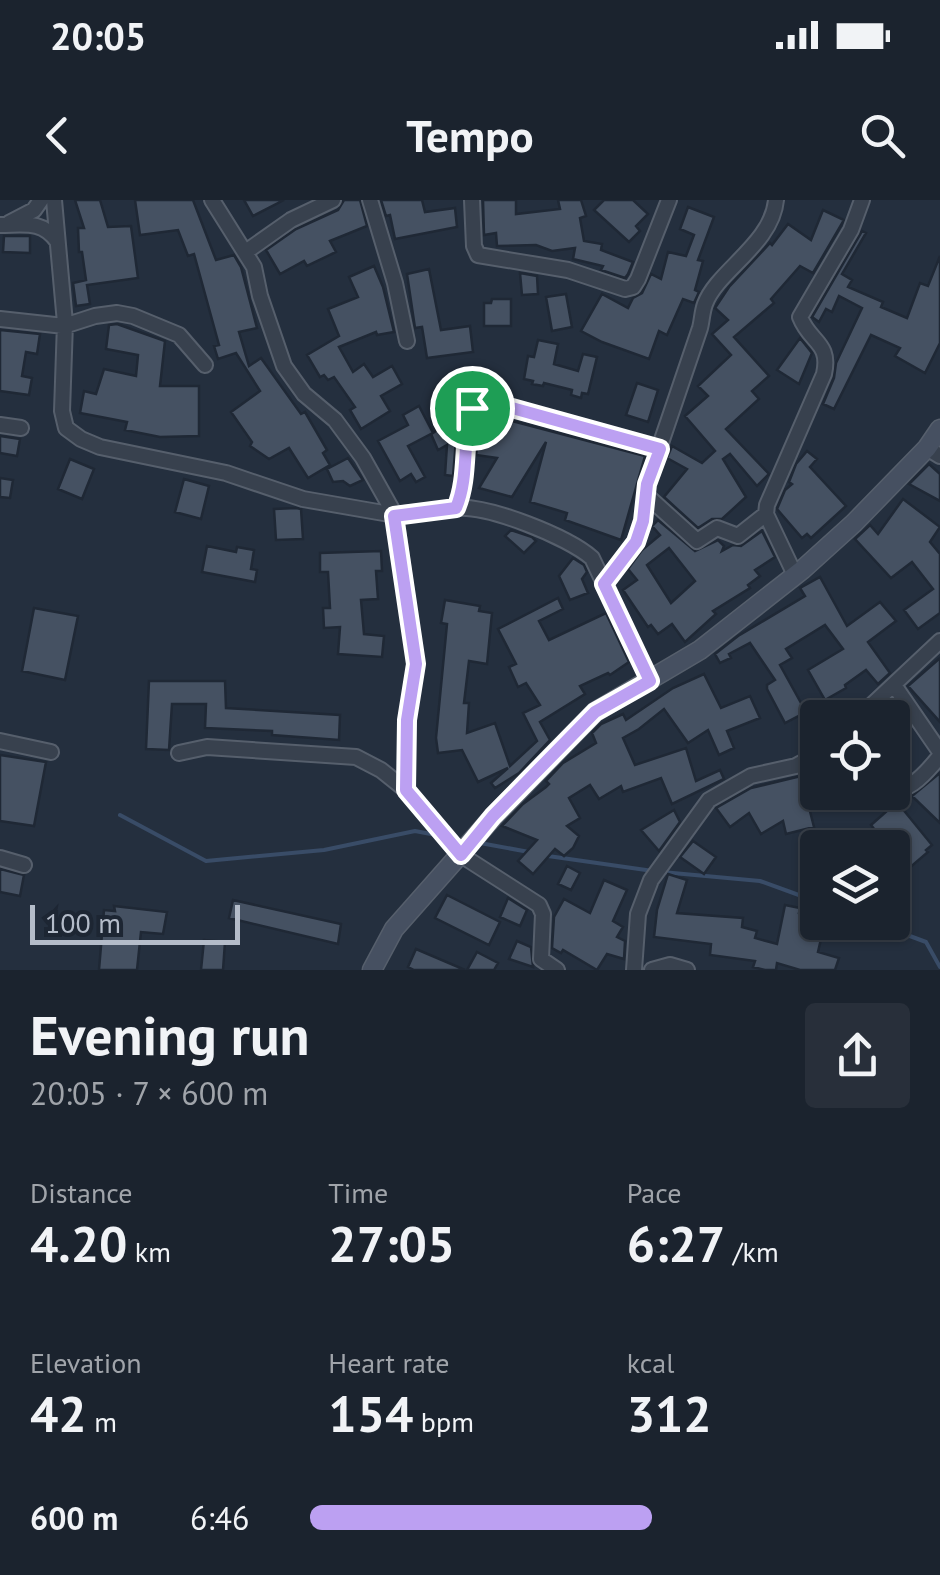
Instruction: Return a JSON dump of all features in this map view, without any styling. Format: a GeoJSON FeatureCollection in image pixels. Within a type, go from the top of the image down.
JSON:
{"type":"FeatureCollection","features":[{"type":"Feature","properties":{"kind":"main road"},"geometry":{"type":"LineString","coordinates":[[372,970],[394,930],[493,816],[595,712],[700,650],[795,575],[934,452],[940,429]]}},
{"type":"Feature","properties":{"kind":"street"},"geometry":{"type":"LineString","coordinates":[[2,226],[34,210],[42,200]]}},
{"type":"Feature","properties":{"kind":"street"},"geometry":{"type":"LineString","coordinates":[[54,200],[64,326],[62,411],[66,428],[80,440],[131,456],[226,473],[303,499],[394,516],[456,508],[486,510],[579,546],[592,558],[650,681]]}},
{"type":"Feature","properties":{"kind":"street"},"geometry":{"type":"LineString","coordinates":[[212,200],[248,251],[284,366],[304,394],[344,432],[363,458],[394,516],[416,664],[407,720],[406,790]]}},
{"type":"Feature","properties":{"kind":"street"},"geometry":{"type":"LineString","coordinates":[[248,251],[291,220],[333,200]]}},
{"type":"Feature","properties":{"kind":"street"},"geometry":{"type":"LineString","coordinates":[[370,200],[395,283],[407,341]]}},
{"type":"Feature","properties":{"kind":"street"},"geometry":{"type":"LineString","coordinates":[[472,200],[474,246],[478,255],[568,270],[624,289],[633,287],[638,279],[669,200]]}},
{"type":"Feature","properties":{"kind":"street"},"geometry":{"type":"LineString","coordinates":[[604,584],[636,542],[646,495],[705,304],[765,228],[776,200]]}},
{"type":"Feature","properties":{"kind":"street"},"geometry":{"type":"LineString","coordinates":[[795,575],[766,514],[766,506],[828,360],[825,350],[800,318],[852,230],[862,200]]}},
{"type":"Feature","properties":{"kind":"street"},"geometry":{"type":"LineString","coordinates":[[2,226],[35,224],[49,230],[58,243]]}},
{"type":"Feature","properties":{"kind":"street"},"geometry":{"type":"LineString","coordinates":[[0,319],[64,326],[106,314],[133,316],[180,335],[205,365]]}},
{"type":"Feature","properties":{"kind":"street"},"geometry":{"type":"LineString","coordinates":[[456,508],[463,492],[469,426],[476,398],[660,449]]}},
{"type":"Feature","properties":{"kind":"street"},"geometry":{"type":"LineString","coordinates":[[0,425],[21,428]]}},
{"type":"Feature","properties":{"kind":"street"},"geometry":{"type":"LineString","coordinates":[[646,495],[697,540],[717,528],[738,536],[766,514]]}},
{"type":"Feature","properties":{"kind":"street"},"geometry":{"type":"LineString","coordinates":[[878,700],[940,641]]}},
{"type":"Feature","properties":{"kind":"street"},"geometry":{"type":"LineString","coordinates":[[894,685],[940,754],[920,780],[910,786]]}},
{"type":"Feature","properties":{"kind":"street"},"geometry":{"type":"LineString","coordinates":[[0,741],[51,752]]}},
{"type":"Feature","properties":{"kind":"street"},"geometry":{"type":"LineString","coordinates":[[179,753],[207,747],[356,756],[381,770],[406,790],[461,855],[539,905],[544,914],[541,959],[557,970]]}},
{"type":"Feature","properties":{"kind":"street"},"geometry":{"type":"LineString","coordinates":[[634,970],[638,914],[651,880],[709,800],[751,776],[800,764]]}},
{"type":"Feature","properties":{"kind":"street"},"geometry":{"type":"LineString","coordinates":[[0,858],[24,865]]}},
{"type":"Feature","properties":{"kind":"street"},"geometry":{"type":"LineString","coordinates":[[652,970],[670,965],[687,970]]}},
{"type":"Feature","properties":{"kind":"building"},"geometry":{"type":"Polygon","coordinates":[[[75,200],[100,200],[108,227],[131,226],[138,278],[87,285],[90,304],[76,306],[73,283],[86,280],[78,228],[84,228],[75,200]]]}},
{"type":"Feature","properties":{"kind":"building"},"geometry":{"type":"Polygon","coordinates":[[[135,200],[193,200],[216,260],[234,255],[241,267],[257,328],[239,332],[249,366],[261,358],[301,414],[305,412],[327,450],[323,453],[330,465],[308,478],[289,448],[269,459],[250,446],[252,442],[231,412],[260,391],[236,353],[218,359],[214,346],[219,345],[194,254],[188,256],[178,230],[140,235],[135,200]]]}},
{"type":"Feature","properties":{"kind":"building"},"geometry":{"type":"Polygon","coordinates":[[[244,200],[284,200],[253,216],[244,200]]]}},
{"type":"Feature","properties":{"kind":"building"},"geometry":{"type":"Polygon","coordinates":[[[344,200],[360,200],[367,226],[330,241],[336,252],[307,266],[304,261],[280,274],[266,250],[296,229],[338,210],[344,200]]]}},
{"type":"Feature","properties":{"kind":"building"},"geometry":{"type":"Polygon","coordinates":[[[381,200],[422,200],[425,212],[455,208],[457,227],[395,239],[390,215],[386,216],[381,200]]]}},
{"type":"Feature","properties":{"kind":"building"},"geometry":{"type":"Polygon","coordinates":[[[483,200],[516,200],[516,214],[560,209],[558,200],[581,200],[586,216],[580,218],[584,241],[602,244],[601,250],[633,262],[628,274],[625,278],[601,270],[603,266],[573,259],[575,248],[552,251],[536,245],[497,246],[496,233],[484,235],[483,200]]]}},
{"type":"Feature","properties":{"kind":"building"},"geometry":{"type":"Polygon","coordinates":[[[604,200],[633,200],[648,214],[636,226],[640,231],[629,242],[594,210],[604,200]]]}},
{"type":"Feature","properties":{"kind":"building"},"geometry":{"type":"Polygon","coordinates":[[[688,207],[714,217],[698,260],[703,261],[695,290],[699,292],[694,303],[683,299],[667,335],[659,331],[649,359],[581,331],[602,294],[628,308],[633,298],[642,293],[651,274],[661,279],[668,252],[686,256],[694,235],[680,229],[688,207]]]}},
{"type":"Feature","properties":{"kind":"building"},"geometry":{"type":"Polygon","coordinates":[[[823,210],[844,220],[813,273],[800,266],[771,299],[774,303],[734,337],[769,376],[752,391],[759,399],[726,429],[769,474],[757,486],[730,454],[723,459],[746,497],[722,519],[712,519],[698,528],[664,497],[687,469],[667,458],[672,446],[702,463],[715,451],[685,416],[708,396],[698,386],[731,355],[712,334],[728,320],[715,308],[729,287],[788,224],[811,240],[823,210]]]}},
{"type":"Feature","properties":{"kind":"building"},"geometry":{"type":"Polygon","coordinates":[[[862,231],[866,233],[842,274],[852,280],[848,287],[883,302],[881,307],[907,318],[920,283],[928,286],[940,256],[940,343],[925,373],[895,356],[900,348],[871,335],[834,409],[823,404],[836,363],[862,308],[839,296],[832,312],[826,309],[819,322],[812,317],[862,231]]]}},
{"type":"Feature","properties":{"kind":"building"},"geometry":{"type":"Polygon","coordinates":[[[4,236],[30,236],[30,253],[3,252],[4,236]]]}},
{"type":"Feature","properties":{"kind":"building"},"geometry":{"type":"Polygon","coordinates":[[[374,266],[394,332],[376,332],[339,347],[353,372],[364,364],[373,377],[392,366],[402,384],[381,396],[390,411],[361,429],[350,410],[355,407],[334,377],[320,377],[307,355],[339,336],[328,309],[358,297],[349,277],[374,266]]]}},
{"type":"Feature","properties":{"kind":"building"},"geometry":{"type":"Polygon","coordinates":[[[429,269],[441,330],[470,326],[473,352],[427,358],[422,327],[415,328],[407,274],[429,269]]]}},
{"type":"Feature","properties":{"kind":"building"},"geometry":{"type":"Polygon","coordinates":[[[520,273],[537,276],[538,294],[522,295],[520,273]]]}},
{"type":"Feature","properties":{"kind":"building"},"geometry":{"type":"Polygon","coordinates":[[[566,294],[572,327],[552,331],[546,297],[566,294]]]}},
{"type":"Feature","properties":{"kind":"building"},"geometry":{"type":"Polygon","coordinates":[[[492,299],[511,299],[511,326],[484,326],[484,303],[491,303],[492,299]]]}},
{"type":"Feature","properties":{"kind":"building"},"geometry":{"type":"Polygon","coordinates":[[[117,324],[165,341],[160,386],[199,386],[199,436],[160,437],[125,430],[127,422],[80,413],[84,391],[96,394],[104,369],[136,376],[138,355],[106,349],[109,325],[117,324]]]}},
{"type":"Feature","properties":{"kind":"building"},"geometry":{"type":"Polygon","coordinates":[[[0,330],[40,334],[37,354],[26,352],[22,376],[32,378],[29,395],[0,391],[0,330]]]}},
{"type":"Feature","properties":{"kind":"building"},"geometry":{"type":"Polygon","coordinates":[[[800,338],[812,353],[799,384],[777,370],[800,338]]]}},
{"type":"Feature","properties":{"kind":"building"},"geometry":{"type":"Polygon","coordinates":[[[538,340],[558,344],[554,364],[578,371],[583,354],[597,357],[588,394],[582,393],[581,398],[571,395],[572,390],[532,384],[533,381],[524,379],[528,356],[534,357],[538,340]]]}},
{"type":"Feature","properties":{"kind":"building"},"geometry":{"type":"Polygon","coordinates":[[[637,383],[658,390],[648,422],[626,415],[637,383]]]}},
{"type":"Feature","properties":{"kind":"building"},"geometry":{"type":"Polygon","coordinates":[[[419,406],[433,433],[446,424],[456,440],[453,476],[445,475],[447,445],[438,450],[431,434],[408,446],[425,477],[416,482],[411,474],[400,481],[378,441],[408,425],[403,415],[419,406]]]}},
{"type":"Feature","properties":{"kind":"building"},"geometry":{"type":"Polygon","coordinates":[[[482,413],[645,456],[621,540],[565,520],[567,513],[530,502],[546,442],[512,497],[479,488],[497,458],[476,455],[482,413]]]}},
{"type":"Feature","properties":{"kind":"building"},"geometry":{"type":"Polygon","coordinates":[[[0,436],[20,439],[17,456],[0,453],[0,436]]]}},
{"type":"Feature","properties":{"kind":"building"},"geometry":{"type":"Polygon","coordinates":[[[807,451],[817,459],[810,467],[846,506],[811,538],[807,534],[802,538],[777,509],[792,484],[789,482],[796,464],[807,451]]]}},
{"type":"Feature","properties":{"kind":"building"},"geometry":{"type":"Polygon","coordinates":[[[348,458],[363,480],[350,486],[343,481],[333,482],[327,469],[348,458]]]}},
{"type":"Feature","properties":{"kind":"building"},"geometry":{"type":"Polygon","coordinates":[[[70,459],[94,469],[82,499],[58,489],[70,459]]]}},
{"type":"Feature","properties":{"kind":"building"},"geometry":{"type":"Polygon","coordinates":[[[929,464],[940,474],[940,501],[909,484],[929,464]]]}},
{"type":"Feature","properties":{"kind":"building"},"geometry":{"type":"Polygon","coordinates":[[[0,478],[13,480],[10,498],[0,497],[0,478]]]}},
{"type":"Feature","properties":{"kind":"building"},"geometry":{"type":"Polygon","coordinates":[[[184,479],[209,486],[201,519],[175,512],[184,479]]]}},
{"type":"Feature","properties":{"kind":"building"},"geometry":{"type":"Polygon","coordinates":[[[903,499],[940,527],[930,542],[940,554],[940,613],[918,629],[904,610],[933,589],[912,562],[891,578],[855,539],[870,525],[878,534],[903,499]]]}},
{"type":"Feature","properties":{"kind":"building"},"geometry":{"type":"Polygon","coordinates":[[[274,509],[301,509],[303,539],[276,540],[274,509]]]}},
{"type":"Feature","properties":{"kind":"building"},"geometry":{"type":"Polygon","coordinates":[[[658,520],[695,551],[718,540],[724,546],[722,551],[733,545],[741,546],[762,531],[775,557],[755,570],[760,576],[748,585],[750,588],[713,611],[716,614],[685,642],[672,624],[658,634],[651,625],[648,627],[623,590],[637,580],[628,569],[660,535],[652,526],[658,520]],[[669,548],[647,565],[671,603],[695,581],[669,548]]]}},
{"type":"Feature","properties":{"kind":"building"},"geometry":{"type":"Polygon","coordinates":[[[511,530],[536,541],[524,553],[505,536],[511,530]]]}},
{"type":"Feature","properties":{"kind":"building"},"geometry":{"type":"Polygon","coordinates":[[[207,546],[236,552],[237,547],[254,550],[251,569],[257,570],[255,582],[202,572],[207,546]]]}},
{"type":"Feature","properties":{"kind":"building"},"geometry":{"type":"Polygon","coordinates":[[[381,551],[382,571],[376,571],[378,599],[361,600],[364,634],[384,636],[382,657],[338,654],[340,627],[324,628],[323,608],[330,608],[328,572],[320,572],[320,553],[381,551]]]}},
{"type":"Feature","properties":{"kind":"building"},"geometry":{"type":"Polygon","coordinates":[[[573,558],[587,572],[582,579],[588,593],[570,600],[559,576],[573,558]]]}},
{"type":"Feature","properties":{"kind":"building"},"geometry":{"type":"Polygon","coordinates":[[[820,577],[847,626],[880,602],[896,621],[868,642],[890,673],[878,684],[866,670],[825,700],[808,670],[843,649],[825,625],[786,649],[792,658],[780,665],[800,701],[800,715],[785,723],[767,689],[775,680],[750,643],[720,663],[715,654],[805,596],[800,588],[820,577]]]}},
{"type":"Feature","properties":{"kind":"building"},"geometry":{"type":"Polygon","coordinates":[[[558,598],[563,609],[539,621],[549,640],[606,613],[629,662],[610,675],[580,686],[585,694],[540,722],[550,740],[519,773],[495,788],[491,783],[508,768],[478,782],[462,750],[438,753],[436,738],[447,624],[441,623],[445,600],[480,606],[479,611],[492,613],[487,664],[469,661],[464,703],[469,703],[467,733],[495,723],[510,766],[537,741],[523,713],[540,705],[526,683],[518,687],[509,667],[516,664],[498,629],[558,598]]]}},
{"type":"Feature","properties":{"kind":"building"},"geometry":{"type":"Polygon","coordinates":[[[34,608],[78,616],[65,680],[22,671],[34,608]]]}},
{"type":"Feature","properties":{"kind":"building"},"geometry":{"type":"Polygon","coordinates":[[[940,658],[940,722],[908,686],[940,658]]]}},
{"type":"Feature","properties":{"kind":"building"},"geometry":{"type":"Polygon","coordinates":[[[704,674],[721,708],[750,696],[760,718],[727,731],[734,748],[719,755],[708,730],[688,743],[664,709],[623,738],[635,765],[686,748],[696,781],[720,770],[724,779],[672,804],[661,778],[623,792],[621,786],[599,799],[590,785],[569,798],[580,818],[567,826],[579,836],[573,848],[564,856],[555,849],[533,874],[518,861],[537,840],[502,826],[549,784],[546,781],[563,763],[596,743],[592,733],[623,714],[626,720],[673,688],[704,674]]]}},
{"type":"Feature","properties":{"kind":"building"},"geometry":{"type":"Polygon","coordinates":[[[149,681],[225,681],[226,708],[340,715],[339,740],[205,728],[206,704],[172,704],[169,750],[146,749],[149,681]]]}},
{"type":"Feature","properties":{"kind":"building"},"geometry":{"type":"Polygon","coordinates":[[[0,755],[46,762],[34,826],[0,821],[0,755]]]}},
{"type":"Feature","properties":{"kind":"building"},"geometry":{"type":"Polygon","coordinates":[[[940,773],[940,823],[912,796],[940,773]]]}},
{"type":"Feature","properties":{"kind":"building"},"geometry":{"type":"Polygon","coordinates":[[[800,776],[800,810],[810,810],[814,827],[786,834],[783,821],[761,834],[749,813],[730,827],[716,808],[751,788],[800,776]]]}},
{"type":"Feature","properties":{"kind":"building"},"geometry":{"type":"Polygon","coordinates":[[[674,810],[680,822],[659,851],[641,830],[674,810]]]}},
{"type":"Feature","properties":{"kind":"building"},"geometry":{"type":"Polygon","coordinates":[[[888,810],[904,810],[932,845],[910,867],[910,830],[875,830],[871,825],[888,810]]]}},
{"type":"Feature","properties":{"kind":"building"},"geometry":{"type":"Polygon","coordinates":[[[693,841],[716,857],[704,874],[680,857],[693,841]]]}},
{"type":"Feature","properties":{"kind":"building"},"geometry":{"type":"Polygon","coordinates":[[[567,866],[580,873],[571,890],[558,884],[567,866]]]}},
{"type":"Feature","properties":{"kind":"building"},"geometry":{"type":"Polygon","coordinates":[[[0,869],[24,875],[20,896],[0,892],[0,869]]]}},
{"type":"Feature","properties":{"kind":"building"},"geometry":{"type":"Polygon","coordinates":[[[668,874],[687,880],[677,913],[743,918],[742,927],[757,931],[755,938],[777,944],[785,905],[800,908],[800,940],[821,940],[818,952],[839,958],[835,970],[800,970],[777,963],[776,970],[753,967],[755,961],[710,955],[711,944],[654,937],[668,874]]]}},
{"type":"Feature","properties":{"kind":"building"},"geometry":{"type":"Polygon","coordinates":[[[604,880],[627,890],[613,921],[623,927],[617,937],[625,941],[624,959],[607,954],[597,970],[563,950],[561,953],[552,948],[554,917],[564,899],[590,913],[604,880]]]}},
{"type":"Feature","properties":{"kind":"building"},"geometry":{"type":"Polygon","coordinates":[[[447,895],[500,922],[489,945],[435,918],[447,895]]]}},
{"type":"Feature","properties":{"kind":"building"},"geometry":{"type":"Polygon","coordinates":[[[508,898],[527,910],[520,926],[500,917],[508,898]]]}},
{"type":"Feature","properties":{"kind":"building"},"geometry":{"type":"Polygon","coordinates":[[[233,900],[341,924],[338,944],[229,918],[233,900]]]}},
{"type":"Feature","properties":{"kind":"building"},"geometry":{"type":"Polygon","coordinates":[[[114,906],[167,912],[163,934],[141,932],[137,970],[99,970],[104,910],[115,911],[114,906]]]}},
{"type":"Feature","properties":{"kind":"building"},"geometry":{"type":"Polygon","coordinates":[[[204,940],[225,942],[223,970],[201,970],[204,940]]]}},
{"type":"Feature","properties":{"kind":"building"},"geometry":{"type":"Polygon","coordinates":[[[517,941],[531,947],[533,967],[509,959],[517,941]]]}},
{"type":"Feature","properties":{"kind":"building"},"geometry":{"type":"Polygon","coordinates":[[[416,949],[465,970],[414,970],[408,967],[416,949]]]}},
{"type":"Feature","properties":{"kind":"building"},"geometry":{"type":"Polygon","coordinates":[[[477,952],[498,963],[494,970],[467,970],[477,952]]]}},
{"type":"Feature","properties":{"kind":"waterway"},"geometry":{"type":"LineString","coordinates":[[120,815],[206,861],[324,850],[415,831],[436,835]]}},
{"type":"Feature","properties":{"kind":"waterway"},"geometry":{"type":"LineString","coordinates":[[480,843],[529,852]]}},
{"type":"Feature","properties":{"kind":"waterway"},"geometry":{"type":"LineString","coordinates":[[548,856],[653,871]]}},
{"type":"Feature","properties":{"kind":"waterway"},"geometry":{"type":"LineString","coordinates":[[662,872],[760,881],[800,895]]}},
{"type":"Feature","properties":{"kind":"waterway"},"geometry":{"type":"LineString","coordinates":[[910,936],[926,942],[940,967]]}},
{"type":"Feature","properties":{"kind":"route"},"geometry":{"type":"LineString","coordinates":[[476,398],[488,400],[660,449],[647,484],[636,542],[604,584],[650,681],[595,712],[493,816],[461,855],[406,790],[407,720],[416,664],[394,516],[456,508],[463,492],[472,408],[476,398]]}}]}
